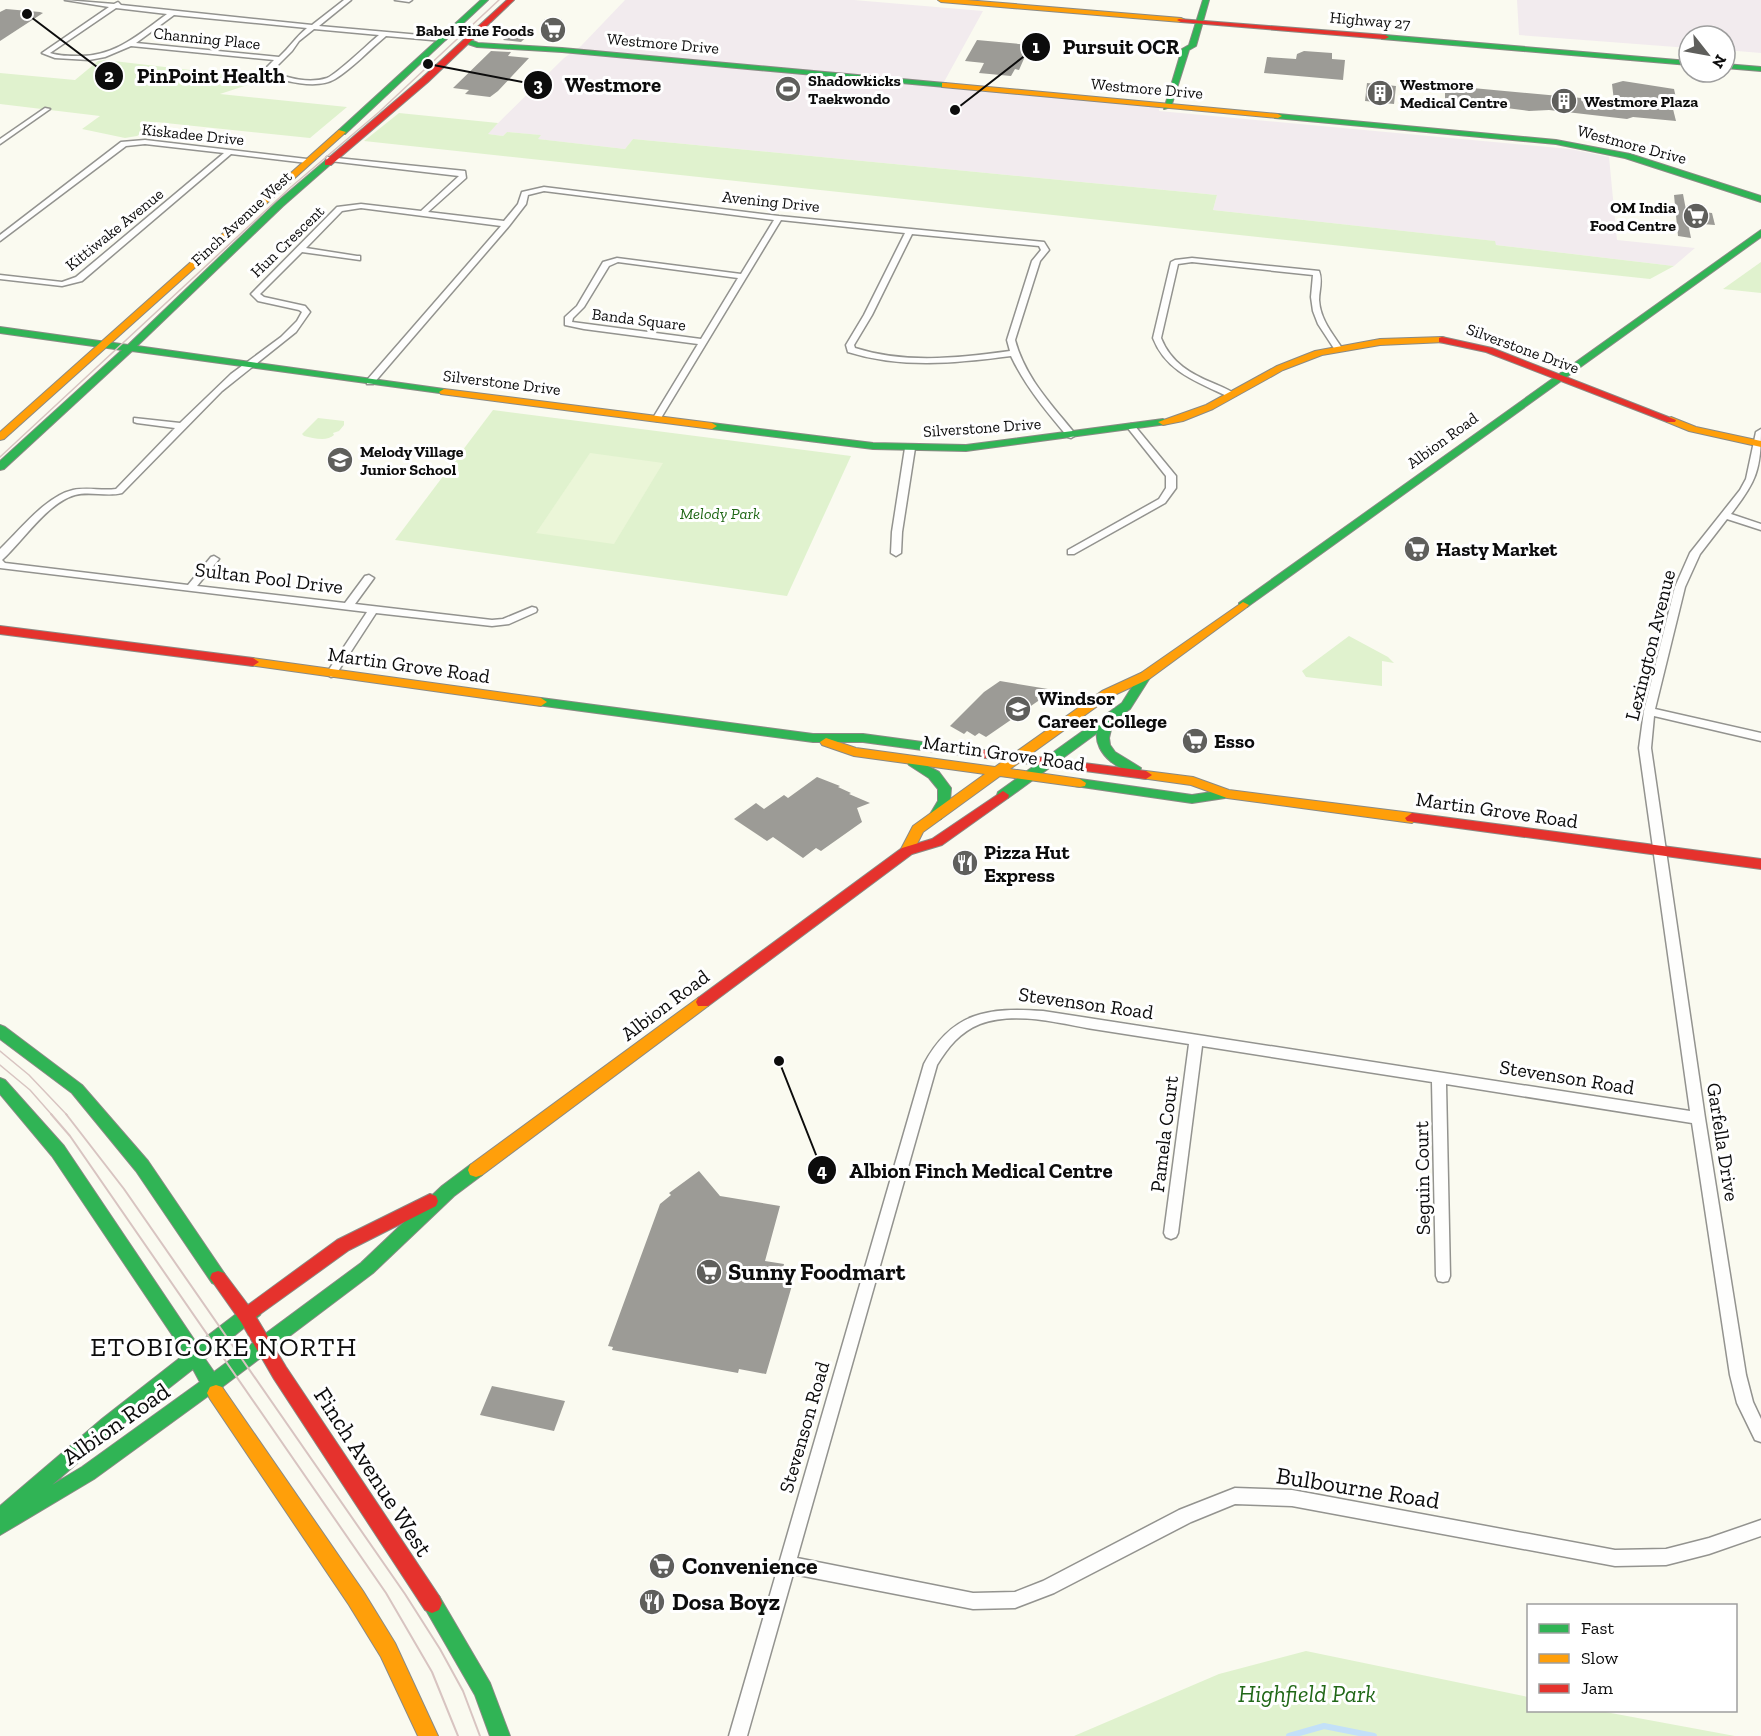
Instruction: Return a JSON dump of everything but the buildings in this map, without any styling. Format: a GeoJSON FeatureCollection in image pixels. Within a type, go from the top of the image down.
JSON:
{"type":"FeatureCollection","features":[{"type":"Feature","properties":{"kind":"main road","name":"Finch Avenue West"},"geometry":{"type":"LineString","coordinates":[[0,437],[307,161],[372,106],[485,0]]}},
{"type":"Feature","properties":{"kind":"main road","name":"Finch Avenue West"},"geometry":{"type":"LineString","coordinates":[[0,467],[130,347],[226,254],[330,159],[425,80],[511,0]]}},
{"type":"Feature","properties":{"kind":"main road","name":"Highway 27"},"geometry":{"type":"LineString","coordinates":[[941,0],[1677,57]]}},
{"type":"Feature","properties":{"kind":"main road","name":"Highway 27"},"geometry":{"type":"LineString","coordinates":[[1004,0],[1677,62]]}},
{"type":"Feature","properties":{"kind":"main road"},"geometry":{"type":"LineString","coordinates":[[1167,107],[1186,49],[1192,46],[1195,0]]}},
{"type":"Feature","properties":{"kind":"main road"},"geometry":{"type":"LineString","coordinates":[[1195,19],[1206,0]]}},
{"type":"Feature","properties":{"kind":"main road","name":"Westmore Drive"},"geometry":{"type":"LineString","coordinates":[[443,39],[481,40],[524,47],[1556,142],[1627,156],[1761,199]]}},
{"type":"Feature","properties":{"kind":"main road"},"geometry":{"type":"LineString","coordinates":[[1737,62],[1761,64]]}},
{"type":"Feature","properties":{"kind":"main road"},"geometry":{"type":"LineString","coordinates":[[1737,67],[1761,69]]}},
{"type":"Feature","properties":{"kind":"main road","name":"Albion Road"},"geometry":{"type":"LineString","coordinates":[[906,850],[918,829],[934,817],[1106,694],[1145,676],[1761,233]]}},
{"type":"Feature","properties":{"kind":"main road","name":"Silverstone Drive"},"geometry":{"type":"LineString","coordinates":[[0,330],[370,382],[873,446],[910,448],[966,448],[1131,427],[1193,416],[1300,359],[1338,348],[1406,339],[1442,340],[1482,348],[1671,422],[1760,440]]}},
{"type":"Feature","properties":{"kind":"main road","name":"Martin Grove Road"},"geometry":{"type":"LineString","coordinates":[[0,630],[813,738],[863,738],[1193,781],[1227,794],[1761,864]]}},
{"type":"Feature","properties":{"kind":"main road","name":"Albion Road"},"geometry":{"type":"LineString","coordinates":[[0,1526],[88,1473],[264,1346],[367,1268],[447,1191],[906,850],[937,842],[1126,706],[1145,676]]}},
{"type":"Feature","properties":{"kind":"main road"},"geometry":{"type":"LineString","coordinates":[[1108,719],[1100,736],[1103,748],[1116,759],[1154,776]]}},
{"type":"Feature","properties":{"kind":"main road","name":"Martin Grove Road"},"geometry":{"type":"LineString","coordinates":[[813,738],[854,752],[1192,799],[1227,794]]}},
{"type":"Feature","properties":{"kind":"main road"},"geometry":{"type":"LineString","coordinates":[[909,760],[933,775],[945,788],[944,801],[934,817]]}},
{"type":"Feature","properties":{"kind":"main road","name":"Finch Avenue West"},"geometry":{"type":"LineString","coordinates":[[0,1031],[77,1089],[106,1121],[141,1166],[189,1238],[247,1317],[434,1606],[483,1689],[500,1736]]}},
{"type":"Feature","properties":{"kind":"main road"},"geometry":{"type":"LineString","coordinates":[[0,1084],[58,1151],[182,1334],[211,1385],[257,1456],[361,1606],[388,1650],[428,1736]]}},
{"type":"Feature","properties":{"kind":"main road","name":"Albion Road"},"geometry":{"type":"LineString","coordinates":[[0,1518],[108,1425],[272,1296],[344,1245],[447,1191]]}},
{"type":"Feature","properties":{"kind":"street","name":"Westmore Drive"},"geometry":{"type":"LineString","coordinates":[[68,0],[173,13],[443,39]]}},
{"type":"Feature","properties":{"kind":"street"},"geometry":{"type":"LineString","coordinates":[[124,0],[45,52],[56,57],[93,59],[111,55],[173,13]]}},
{"type":"Feature","properties":{"kind":"street"},"geometry":{"type":"LineString","coordinates":[[348,0],[296,40],[293,49],[267,71],[269,76],[311,82],[331,79],[385,33]]}},
{"type":"Feature","properties":{"kind":"street"},"geometry":{"type":"LineString","coordinates":[[398,0],[410,0]]}},
{"type":"Feature","properties":{"kind":"street","name":"Channing Place"},"geometry":{"type":"LineString","coordinates":[[130,44],[281,59]]}},
{"type":"Feature","properties":{"kind":"street"},"geometry":{"type":"LineString","coordinates":[[0,142],[47,109]]}},
{"type":"Feature","properties":{"kind":"street"},"geometry":{"type":"LineString","coordinates":[[0,128],[17,130]]}},
{"type":"Feature","properties":{"kind":"street","name":"Kiskadee Drive"},"geometry":{"type":"LineString","coordinates":[[0,239],[124,144],[145,142],[307,161]]}},
{"type":"Feature","properties":{"kind":"street","name":"Kittiwake Avenue"},"geometry":{"type":"LineString","coordinates":[[0,277],[62,284],[79,279],[231,151]]}},
{"type":"Feature","properties":{"kind":"street"},"geometry":{"type":"LineString","coordinates":[[330,159],[462,173],[463,176],[422,214]]}},
{"type":"Feature","properties":{"kind":"street","name":"Avening Drive"},"geometry":{"type":"LineString","coordinates":[[370,382],[506,224],[522,204],[525,194],[536,189],[779,218],[1041,244],[1045,250],[1036,261],[1011,340],[1013,354]]}},
{"type":"Feature","properties":{"kind":"street","name":"Hun Crescent"},"geometry":{"type":"LineString","coordinates":[[252,364],[298,324],[306,312],[302,308],[261,299],[255,294],[340,209],[349,206],[506,224]]}},
{"type":"Feature","properties":{"kind":"street"},"geometry":{"type":"LineString","coordinates":[[657,418],[779,218]]}},
{"type":"Feature","properties":{"kind":"street"},"geometry":{"type":"LineString","coordinates":[[910,230],[868,315],[850,345],[851,350],[861,354],[890,358],[928,360],[958,360],[1013,354],[1049,408],[1071,435]]}},
{"type":"Feature","properties":{"kind":"street"},"geometry":{"type":"LineString","coordinates":[[300,249],[357,258]]}},
{"type":"Feature","properties":{"kind":"street","name":"Banda Square"},"geometry":{"type":"LineString","coordinates":[[702,342],[568,323],[569,317],[580,307],[606,264],[617,260],[742,276]]}},
{"type":"Feature","properties":{"kind":"street"},"geometry":{"type":"LineString","coordinates":[[1232,395],[1184,373],[1168,360],[1160,349],[1158,338],[1175,262],[1192,260],[1316,273],[1318,280],[1315,299],[1319,321],[1338,348]]}},
{"type":"Feature","properties":{"kind":"street","name":"Sultan Pool Drive"},"geometry":{"type":"LineString","coordinates":[[252,364],[233,377],[119,490],[108,494],[80,492],[60,498],[2,554],[0,560],[2,566],[492,623],[505,622],[532,610]]}},
{"type":"Feature","properties":{"kind":"street"},"geometry":{"type":"LineString","coordinates":[[137,420],[183,426]]}},
{"type":"Feature","properties":{"kind":"street"},"geometry":{"type":"LineString","coordinates":[[1071,552],[1162,501],[1171,488],[1170,476],[1131,427]]}},
{"type":"Feature","properties":{"kind":"street","name":"Lexington Avenue"},"geometry":{"type":"LineString","coordinates":[[1658,852],[1645,748],[1649,711],[1680,587],[1688,566],[1751,479],[1760,440]]}},
{"type":"Feature","properties":{"kind":"street"},"geometry":{"type":"LineString","coordinates":[[896,553],[910,448]]}},
{"type":"Feature","properties":{"kind":"street"},"geometry":{"type":"LineString","coordinates":[[1726,515],[1761,527]]}},
{"type":"Feature","properties":{"kind":"street"},"geometry":{"type":"LineString","coordinates":[[191,587],[214,559]]}},
{"type":"Feature","properties":{"kind":"street"},"geometry":{"type":"LineString","coordinates":[[349,605],[369,578]]}},
{"type":"Feature","properties":{"kind":"street"},"geometry":{"type":"LineString","coordinates":[[331,674],[374,609]]}},
{"type":"Feature","properties":{"kind":"street"},"geometry":{"type":"LineString","coordinates":[[1649,711],[1761,737]]}},
{"type":"Feature","properties":{"kind":"street","name":"Garfella Drive"},"geometry":{"type":"LineString","coordinates":[[1658,852],[1738,1376],[1745,1403],[1761,1435]]}},
{"type":"Feature","properties":{"kind":"street","name":"Stevenson Road"},"geometry":{"type":"LineString","coordinates":[[738,1736],[925,1084],[938,1049],[948,1038],[972,1021],[1003,1014],[1043,1016],[1698,1118]]}},
{"type":"Feature","properties":{"kind":"street","name":"Pamela Court"},"geometry":{"type":"LineString","coordinates":[[1171,1233],[1196,1040]]}},
{"type":"Feature","properties":{"kind":"street","name":"Seguin Court"},"geometry":{"type":"LineString","coordinates":[[1439,1078],[1443,1276]]}},
{"type":"Feature","properties":{"kind":"street","name":"Bulbourne Road"},"geometry":{"type":"LineString","coordinates":[[786,1564],[973,1601],[1015,1600],[1048,1587],[1185,1516],[1235,1496],[1292,1498],[1615,1558],[1666,1557],[1709,1546],[1761,1528]]}},
{"type":"Feature","properties":{"kind":"shaded area"},"geometry":{"type":"Polygon","coordinates":[[[625,0],[854,0],[983,11],[944,82],[1160,103],[1159,111],[1570,149],[1609,157],[1617,240],[1695,248],[1674,266],[1496,245],[1494,241],[1213,210],[1217,195],[633,139],[625,149],[537,139],[540,135],[507,132],[503,136],[487,134],[564,58],[581,46],[625,0]]]}},
{"type":"Feature","properties":{"kind":"shaded area"},"geometry":{"type":"Polygon","coordinates":[[[1517,0],[1761,0],[1761,53],[1737,51],[1737,24],[1677,24],[1677,47],[1519,35],[1517,0]]]}},
{"type":"Feature","properties":{"kind":"green space"},"geometry":{"type":"Polygon","coordinates":[[[98,61],[242,76],[252,75],[260,81],[220,94],[347,107],[310,138],[156,122],[137,136],[125,138],[82,129],[100,116],[0,104],[0,73],[75,80],[98,61]]]}},
{"type":"Feature","properties":{"kind":"green space"},"geometry":{"type":"Polygon","coordinates":[[[399,113],[498,123],[488,134],[503,136],[507,132],[541,135],[538,139],[625,149],[633,139],[1217,195],[1213,210],[1495,241],[1496,245],[1674,266],[1650,279],[364,141],[399,113]]]}},
{"type":"Feature","properties":{"kind":"green space"},"geometry":{"type":"Polygon","coordinates":[[[1761,262],[1761,293],[1723,289],[1761,262]]]}},
{"type":"Feature","properties":{"kind":"green space","name":"Melody Park"},"geometry":{"type":"Polygon","coordinates":[[[493,410],[851,456],[787,596],[395,540],[493,410]]]}},
{"type":"Feature","properties":{"kind":"green space"},"geometry":{"type":"Polygon","coordinates":[[[318,418],[344,421],[344,425],[328,438],[304,436],[302,434],[318,418]]]}},
{"type":"Feature","properties":{"kind":"green space"},"geometry":{"type":"Polygon","coordinates":[[[590,453],[663,463],[614,544],[536,533],[590,453]]]}},
{"type":"Feature","properties":{"kind":"green space"},"geometry":{"type":"Polygon","coordinates":[[[1349,636],[1388,657],[1394,663],[1382,661],[1382,686],[1306,677],[1302,671],[1349,636]]]}},
{"type":"Feature","properties":{"kind":"green space","name":"Highfield Park"},"geometry":{"type":"Polygon","coordinates":[[[1306,1651],[1527,1697],[1527,1712],[1605,1712],[1735,1736],[1074,1736],[1219,1674],[1306,1651]]]}},
{"type":"Feature","properties":{"kind":"waterway"},"geometry":{"type":"LineString","coordinates":[[1289,1736],[1324,1726],[1374,1736]]}},
{"type":"Feature","properties":{"kind":"tram line"},"geometry":{"type":"LineString","coordinates":[[0,457],[291,187],[379,112],[499,0]]}},
{"type":"Feature","properties":{"kind":"tram line"},"geometry":{"type":"LineString","coordinates":[[0,1051],[29,1075],[67,1115]]}},
{"type":"Feature","properties":{"kind":"tram line"},"geometry":{"type":"LineString","coordinates":[[0,1065],[30,1090],[52,1115]]}},
{"type":"Feature","properties":{"kind":"tram line"},"geometry":{"type":"LineString","coordinates":[[51,1114],[70,1136],[386,1593],[432,1672],[458,1736]]}},
{"type":"Feature","properties":{"kind":"tram line"},"geometry":{"type":"LineString","coordinates":[[66,1114],[124,1189],[405,1594],[440,1649],[463,1691],[480,1736]]}},
{"type":"Feature","properties":{"kind":"traffic: fast"},"geometry":{"type":"LineString","coordinates":[[342,132],[485,0]]}},
{"type":"Feature","properties":{"kind":"traffic: fast"},"geometry":{"type":"LineString","coordinates":[[1167,107],[1186,49],[1192,46],[1206,0]]}},
{"type":"Feature","properties":{"kind":"traffic: fast"},"geometry":{"type":"LineString","coordinates":[[1385,37],[1677,62]]}},
{"type":"Feature","properties":{"kind":"traffic: fast"},"geometry":{"type":"LineString","coordinates":[[468,41],[477,45],[562,50],[945,85]]}},
{"type":"Feature","properties":{"kind":"traffic: fast"},"geometry":{"type":"LineString","coordinates":[[1737,67],[1761,69]]}},
{"type":"Feature","properties":{"kind":"traffic: fast"},"geometry":{"type":"LineString","coordinates":[[1278,116],[1556,142],[1627,156],[1761,199]]}},
{"type":"Feature","properties":{"kind":"traffic: fast"},"geometry":{"type":"LineString","coordinates":[[0,467],[143,336],[280,204],[328,163]]}},
{"type":"Feature","properties":{"kind":"traffic: fast"},"geometry":{"type":"LineString","coordinates":[[1243,605],[1761,233]]}},
{"type":"Feature","properties":{"kind":"traffic: fast"},"geometry":{"type":"LineString","coordinates":[[0,330],[444,392]]}},
{"type":"Feature","properties":{"kind":"traffic: fast"},"geometry":{"type":"LineString","coordinates":[[712,426],[873,446],[966,448],[1163,422]]}},
{"type":"Feature","properties":{"kind":"traffic: fast"},"geometry":{"type":"LineString","coordinates":[[1003,795],[1126,706],[1145,676]]}},
{"type":"Feature","properties":{"kind":"traffic: fast"},"geometry":{"type":"LineString","coordinates":[[541,702],[813,738],[863,738],[937,748]]}},
{"type":"Feature","properties":{"kind":"traffic: fast"},"geometry":{"type":"LineString","coordinates":[[1108,719],[1103,738],[1106,751],[1117,760],[1135,768]]}},
{"type":"Feature","properties":{"kind":"traffic: fast"},"geometry":{"type":"LineString","coordinates":[[913,762],[934,775],[945,788],[944,801],[936,816]]}},
{"type":"Feature","properties":{"kind":"traffic: fast"},"geometry":{"type":"LineString","coordinates":[[1080,783],[1192,799],[1225,794]]}},
{"type":"Feature","properties":{"kind":"traffic: fast"},"geometry":{"type":"LineString","coordinates":[[0,1031],[77,1089],[142,1166],[218,1278]]}},
{"type":"Feature","properties":{"kind":"traffic: fast"},"geometry":{"type":"LineString","coordinates":[[0,1084],[58,1151],[182,1334],[216,1393]]}},
{"type":"Feature","properties":{"kind":"traffic: fast"},"geometry":{"type":"LineString","coordinates":[[0,1526],[88,1473],[264,1346],[367,1268],[448,1191],[476,1170]]}},
{"type":"Feature","properties":{"kind":"traffic: fast"},"geometry":{"type":"LineString","coordinates":[[4,1514],[108,1425],[254,1310]]}},
{"type":"Feature","properties":{"kind":"traffic: fast"},"geometry":{"type":"LineString","coordinates":[[432,1603],[483,1690],[500,1736]]}},
{"type":"Feature","properties":{"kind":"traffic: slow"},"geometry":{"type":"LineString","coordinates":[[941,0],[1181,20]]}},
{"type":"Feature","properties":{"kind":"traffic: slow"},"geometry":{"type":"LineString","coordinates":[[945,85],[1278,116]]}},
{"type":"Feature","properties":{"kind":"traffic: slow"},"geometry":{"type":"LineString","coordinates":[[0,437],[342,132]]}},
{"type":"Feature","properties":{"kind":"traffic: slow"},"geometry":{"type":"LineString","coordinates":[[1163,422],[1194,414],[1280,368],[1319,353],[1380,342],[1442,340]]}},
{"type":"Feature","properties":{"kind":"traffic: slow"},"geometry":{"type":"LineString","coordinates":[[444,392],[712,426]]}},
{"type":"Feature","properties":{"kind":"traffic: slow"},"geometry":{"type":"LineString","coordinates":[[1671,420],[1693,429],[1761,444]]}},
{"type":"Feature","properties":{"kind":"traffic: slow"},"geometry":{"type":"LineString","coordinates":[[907,851],[918,829],[934,817],[1106,694],[1145,676],[1243,605]]}},
{"type":"Feature","properties":{"kind":"traffic: slow"},"geometry":{"type":"LineString","coordinates":[[253,662],[541,702]]}},
{"type":"Feature","properties":{"kind":"traffic: slow"},"geometry":{"type":"LineString","coordinates":[[826,742],[854,752],[1080,783]]}},
{"type":"Feature","properties":{"kind":"traffic: slow"},"geometry":{"type":"LineString","coordinates":[[1146,775],[1193,781],[1227,794],[1412,818]]}},
{"type":"Feature","properties":{"kind":"traffic: slow"},"geometry":{"type":"LineString","coordinates":[[476,1170],[703,1002]]}},
{"type":"Feature","properties":{"kind":"traffic: slow"},"geometry":{"type":"LineString","coordinates":[[216,1393],[356,1598],[388,1650],[428,1736]]}},
{"type":"Feature","properties":{"kind":"traffic: jam"},"geometry":{"type":"LineString","coordinates":[[328,163],[425,80],[511,0]]}},
{"type":"Feature","properties":{"kind":"traffic: jam"},"geometry":{"type":"LineString","coordinates":[[1181,20],[1385,37]]}},
{"type":"Feature","properties":{"kind":"traffic: jam"},"geometry":{"type":"LineString","coordinates":[[1442,340],[1489,350],[1671,420]]}},
{"type":"Feature","properties":{"kind":"traffic: jam"},"geometry":{"type":"LineString","coordinates":[[0,630],[253,662]]}},
{"type":"Feature","properties":{"kind":"traffic: jam"},"geometry":{"type":"LineString","coordinates":[[937,748],[1146,775]]}},
{"type":"Feature","properties":{"kind":"traffic: jam"},"geometry":{"type":"LineString","coordinates":[[703,1002],[907,851],[937,842],[1003,795]]}},
{"type":"Feature","properties":{"kind":"traffic: jam"},"geometry":{"type":"LineString","coordinates":[[1412,818],[1761,864]]}},
{"type":"Feature","properties":{"kind":"traffic: jam"},"geometry":{"type":"LineString","coordinates":[[254,1310],[343,1245],[430,1201]]}},
{"type":"Feature","properties":{"kind":"traffic: jam"},"geometry":{"type":"LineString","coordinates":[[218,1278],[247,1317],[280,1373],[432,1603]]}},
{"type":"Feature","properties":{"kind":"place","name":"PinPoint Health"},"geometry":{"type":"Point","coordinates":[27,14]}},
{"type":"Feature","properties":{"kind":"place","name":"Babel Fine Foods"},"geometry":{"type":"Point","coordinates":[553,30]}},
{"type":"Feature","properties":{"kind":"place","name":"Westmore"},"geometry":{"type":"Point","coordinates":[428,64]}},
{"type":"Feature","properties":{"kind":"place","name":"Shadowkicks Taekwondo"},"geometry":{"type":"Point","coordinates":[788,89]}},
{"type":"Feature","properties":{"kind":"place","name":"Westmore Medical Centre"},"geometry":{"type":"Point","coordinates":[1380,93]}},
{"type":"Feature","properties":{"kind":"place","name":"Westmore Plaza"},"geometry":{"type":"Point","coordinates":[1564,101]}},
{"type":"Feature","properties":{"kind":"place","name":"Pursuit OCR"},"geometry":{"type":"Point","coordinates":[955,110]}},
{"type":"Feature","properties":{"kind":"place","name":"OM India Food Centre"},"geometry":{"type":"Point","coordinates":[1696,216]}},
{"type":"Feature","properties":{"kind":"place","name":"Melody Village Junior School"},"geometry":{"type":"Point","coordinates":[340,460]}},
{"type":"Feature","properties":{"kind":"place","name":"Hasty Market"},"geometry":{"type":"Point","coordinates":[1417,549]}},
{"type":"Feature","properties":{"kind":"place","name":"Windsor Career College"},"geometry":{"type":"Point","coordinates":[1018,709]}},
{"type":"Feature","properties":{"kind":"place","name":"Esso"},"geometry":{"type":"Point","coordinates":[1195,741]}},
{"type":"Feature","properties":{"kind":"place","name":"Pizza Hut Express"},"geometry":{"type":"Point","coordinates":[965,863]}},
{"type":"Feature","properties":{"kind":"place","name":"Albion Finch Medical Centre"},"geometry":{"type":"Point","coordinates":[779,1061]}},
{"type":"Feature","properties":{"kind":"place","name":"Sunny Foodmart"},"geometry":{"type":"Point","coordinates":[709,1272]}},
{"type":"Feature","properties":{"kind":"place","name":"Convenience"},"geometry":{"type":"Point","coordinates":[662,1566]}},
{"type":"Feature","properties":{"kind":"place","name":"Dosa Boyz"},"geometry":{"type":"Point","coordinates":[652,1602]}},
{"type":"Feature","properties":{"kind":"district","name":"ETOBICOKE NORTH"},"geometry":{"type":"Point","coordinates":[224,1347]}}]}
